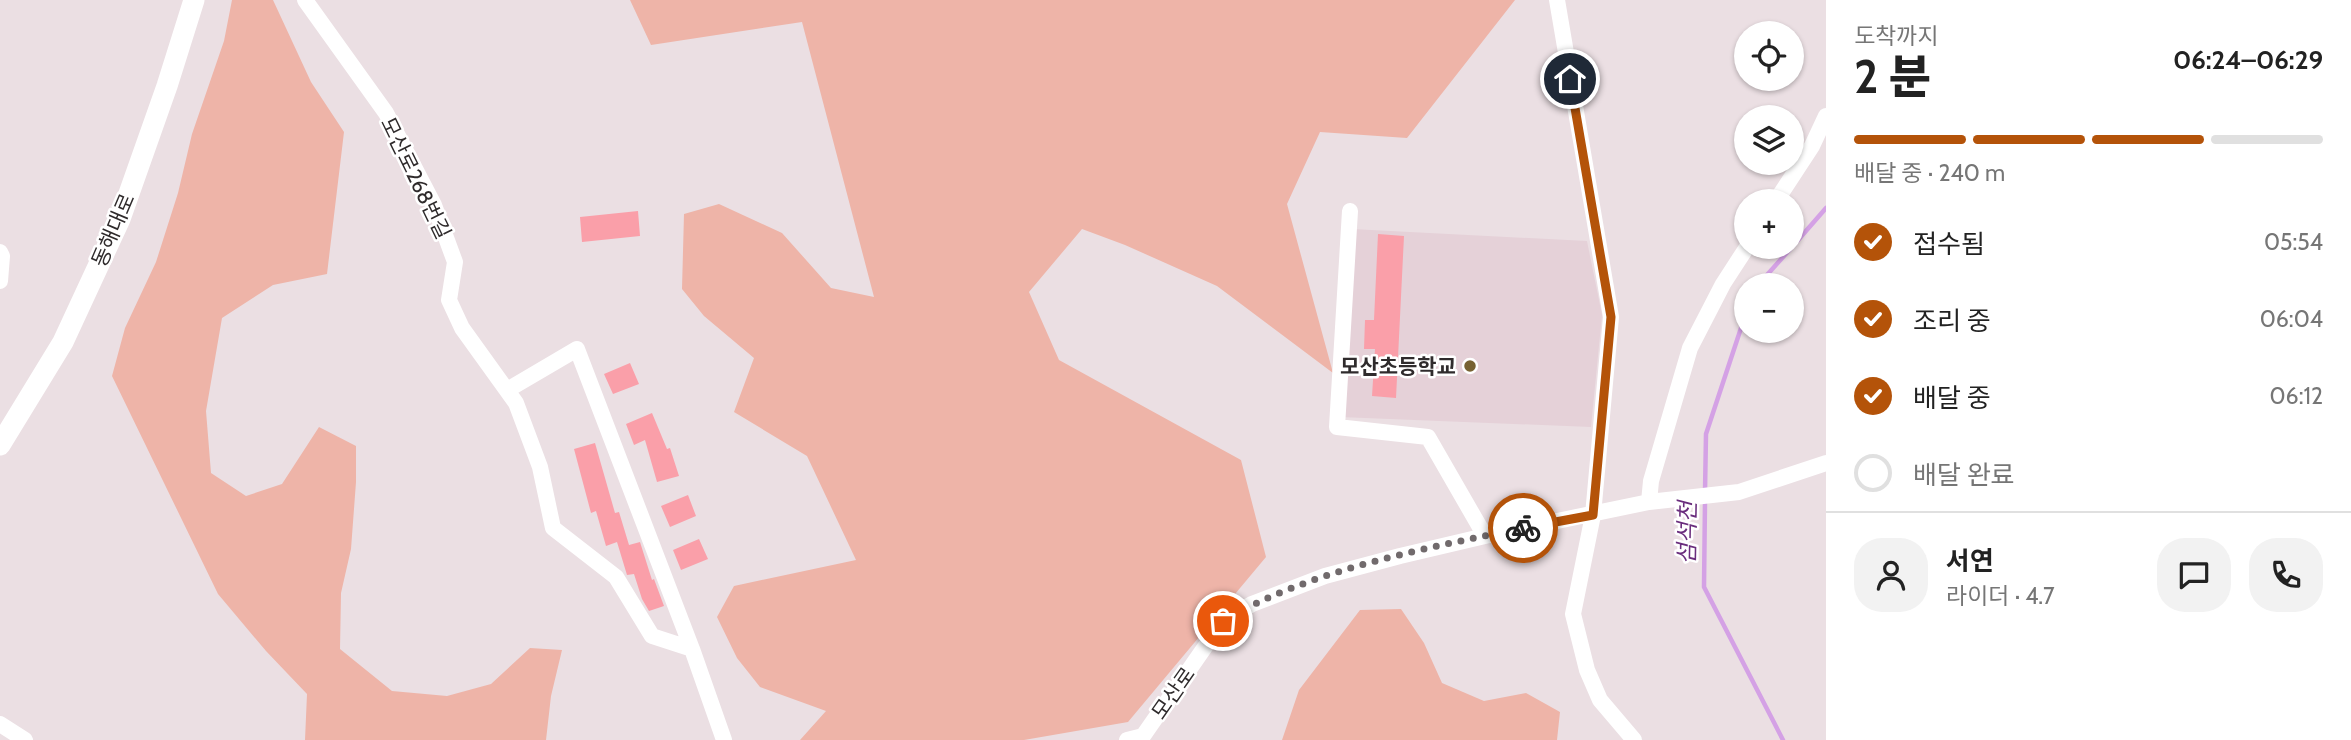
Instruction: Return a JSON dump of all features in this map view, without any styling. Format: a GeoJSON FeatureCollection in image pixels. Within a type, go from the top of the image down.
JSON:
{"type":"FeatureCollection","features":[{"type":"Feature","properties":{"kind":"main road","name":"동해대로"},"geometry":{"type":"LineString","coordinates":[[0,445],[63,342],[120,219],[194,0]]}},
{"type":"Feature","properties":{"kind":"street","name":"모산로268번길"},"geometry":{"type":"LineString","coordinates":[[305,0],[386,113],[434,205],[455,262],[449,300],[462,328],[516,403],[540,467],[553,528],[617,577],[652,636],[692,649]]}},
{"type":"Feature","properties":{"kind":"street"},"geometry":{"type":"LineString","coordinates":[[1557,0],[1611,317],[1593,515],[1573,614],[1587,670],[1600,700],[1634,740]]}},
{"type":"Feature","properties":{"kind":"street"},"geometry":{"type":"LineString","coordinates":[[1784,189],[1812,146],[1826,116]]}},
{"type":"Feature","properties":{"kind":"street"},"geometry":{"type":"LineString","coordinates":[[1350,211],[1337,427],[1428,437],[1485,536]]}},
{"type":"Feature","properties":{"kind":"street"},"geometry":{"type":"LineString","coordinates":[[0,252],[0,281]]}},
{"type":"Feature","properties":{"kind":"street"},"geometry":{"type":"LineString","coordinates":[[1649,502],[1651,481],[1690,348],[1739,259]]}},
{"type":"Feature","properties":{"kind":"street"},"geometry":{"type":"LineString","coordinates":[[507,390],[577,349],[724,740]]}},
{"type":"Feature","properties":{"kind":"street","name":"모산로"},"geometry":{"type":"LineString","coordinates":[[1127,740],[1143,736],[1223,621],[1252,604],[1325,576],[1485,536],[1649,502],[1740,492],[1826,463]]}},
{"type":"Feature","properties":{"kind":"street"},"geometry":{"type":"LineString","coordinates":[[0,724],[25,740]]}},
{"type":"Feature","properties":{"kind":"shaded area"},"geometry":{"type":"Polygon","coordinates":[[[232,0],[273,0],[311,82],[344,132],[327,274],[273,285],[222,318],[206,411],[211,473],[246,496],[282,484],[319,427],[356,446],[351,549],[341,593],[340,649],[392,691],[447,696],[491,684],[530,648],[562,650],[551,696],[546,740],[305,740],[307,694],[218,594],[112,376],[125,328],[156,262],[178,193],[192,134],[224,41],[232,0]]]}},
{"type":"Feature","properties":{"kind":"shaded area"},"geometry":{"type":"Polygon","coordinates":[[[630,0],[1515,0],[1407,138],[1320,132],[1287,204],[1333,373],[1217,286],[1082,229],[1029,292],[1059,360],[1241,460],[1266,557],[1128,722],[1024,740],[800,740],[826,711],[760,687],[737,658],[717,617],[734,586],[856,560],[807,456],[734,412],[754,358],[704,316],[682,289],[684,214],[719,204],[782,233],[831,288],[874,297],[802,22],[651,45],[630,0]]]}},
{"type":"Feature","properties":{"kind":"shaded area","name":"모산초등학교"},"geometry":{"type":"Polygon","coordinates":[[[1352,229],[1587,241],[1602,315],[1591,427],[1340,417],[1352,229]]]}},
{"type":"Feature","properties":{"kind":"shaded area"},"geometry":{"type":"Polygon","coordinates":[[[1401,609],[1424,643],[1442,683],[1484,701],[1526,693],[1560,712],[1557,740],[1282,740],[1299,690],[1360,610],[1401,609]]]}},
{"type":"Feature","properties":{"kind":"building"},"geometry":{"type":"Polygon","coordinates":[[[638,211],[640,236],[582,242],[580,217],[638,211]]]}},
{"type":"Feature","properties":{"kind":"building"},"geometry":{"type":"Polygon","coordinates":[[[1378,234],[1404,236],[1396,398],[1372,396],[1375,349],[1364,349],[1365,320],[1374,320],[1378,234]]]}},
{"type":"Feature","properties":{"kind":"building"},"geometry":{"type":"Polygon","coordinates":[[[630,363],[639,384],[613,394],[604,374],[630,363]]]}},
{"type":"Feature","properties":{"kind":"building"},"geometry":{"type":"Polygon","coordinates":[[[652,413],[667,449],[670,448],[679,476],[657,482],[645,440],[634,445],[626,424],[652,413]]]}},
{"type":"Feature","properties":{"kind":"building"},"geometry":{"type":"Polygon","coordinates":[[[595,443],[615,513],[619,512],[629,545],[640,542],[652,580],[654,579],[664,606],[649,611],[634,574],[627,575],[617,542],[606,546],[596,511],[591,513],[574,449],[595,443]]]}},
{"type":"Feature","properties":{"kind":"building"},"geometry":{"type":"Polygon","coordinates":[[[688,495],[696,516],[670,527],[661,506],[688,495]]]}},
{"type":"Feature","properties":{"kind":"building"},"geometry":{"type":"Polygon","coordinates":[[[699,539],[708,559],[681,570],[673,550],[699,539]]]}},
{"type":"Feature","properties":{"kind":"waterway","name":"섬석천"},"geometry":{"type":"LineString","coordinates":[[1804,233],[1826,208]]}},
{"type":"Feature","properties":{"kind":"waterway","name":"섬석천"},"geometry":{"type":"LineString","coordinates":[[1769,273],[1781,259]]}},
{"type":"Feature","properties":{"kind":"waterway","name":"섬석천"},"geometry":{"type":"LineString","coordinates":[[1705,492],[1706,434],[1736,343]]}},
{"type":"Feature","properties":{"kind":"waterway","name":"섬석천"},"geometry":{"type":"LineString","coordinates":[[1705,501],[1704,587],[1783,740]]}},
{"type":"Feature","properties":{"kind":"way so far"},"geometry":{"type":"LineString","coordinates":[[1223,621],[1252,604],[1325,576],[1523,528]]}},
{"type":"Feature","properties":{"kind":"place","name":"모산초등학교"},"geometry":{"type":"Point","coordinates":[1470,366]}},
{"type":"Feature","properties":{"kind":"route"},"geometry":{"type":"LineString","coordinates":[[1523,528],[1593,515],[1611,317],[1570,79]]}}]}
